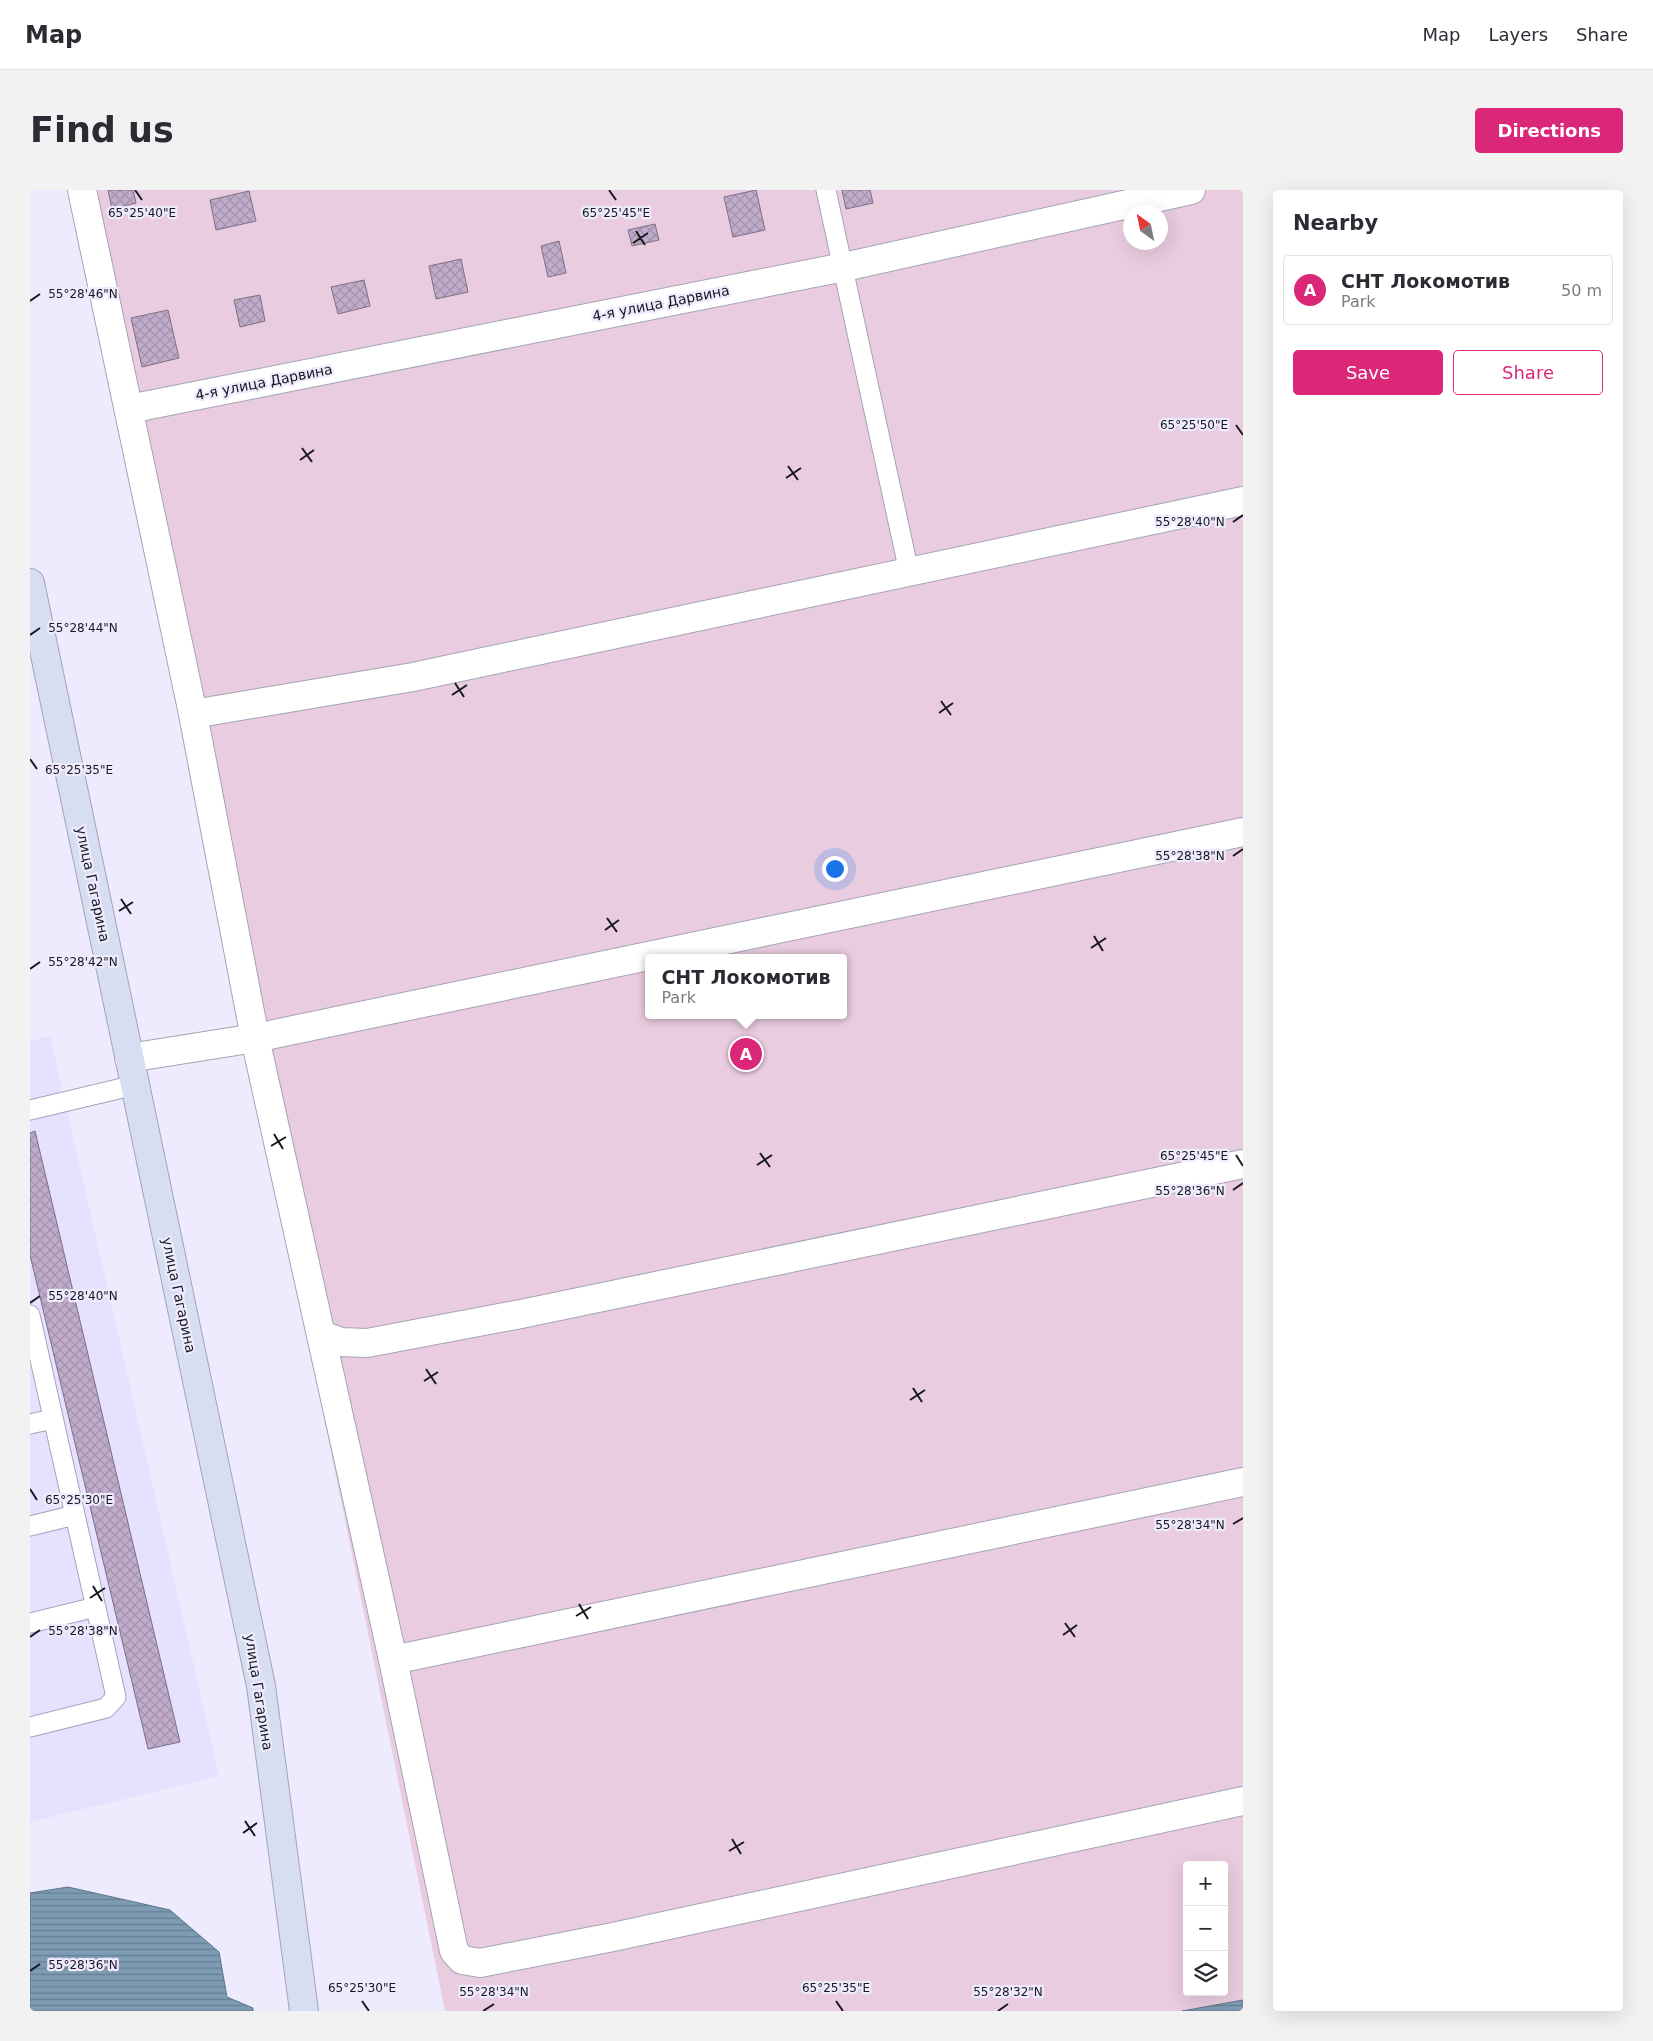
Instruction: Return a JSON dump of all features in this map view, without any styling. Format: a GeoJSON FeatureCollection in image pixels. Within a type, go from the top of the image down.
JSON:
{"type":"FeatureCollection","features":[{"type":"Feature","properties":{"kind":"main road","name":"улица Гагарина"},"geometry":{"type":"LineString","coordinates":[[30,583],[261,1686],[304,2011]]}},
{"type":"Feature","properties":{"kind":"street"},"geometry":{"type":"LineString","coordinates":[[82,190],[193,714],[255,1038],[393,1660],[454,1951],[462,1960],[480,1963],[613,1937],[1243,1801]]}},
{"type":"Feature","properties":{"kind":"street","name":"4-я улица Дарвина"},"geometry":{"type":"LineString","coordinates":[[129,409],[844,267],[1191,190]]}},
{"type":"Feature","properties":{"kind":"street"},"geometry":{"type":"LineString","coordinates":[[193,714],[413,677],[1243,501]]}},
{"type":"Feature","properties":{"kind":"street"},"geometry":{"type":"LineString","coordinates":[[658,954],[1243,832]]}},
{"type":"Feature","properties":{"kind":"street"},"geometry":{"type":"LineString","coordinates":[[129,1058],[255,1038],[645,957]]}},
{"type":"Feature","properties":{"kind":"street"},"geometry":{"type":"LineString","coordinates":[[321,1335],[341,1342],[367,1343],[521,1314],[1243,1164]]}},
{"type":"Feature","properties":{"kind":"street"},"geometry":{"type":"LineString","coordinates":[[393,1660],[1243,1482]]}},
{"type":"Feature","properties":{"kind":"lane"},"geometry":{"type":"LineString","coordinates":[[826,190],[909,572]]}},
{"type":"Feature","properties":{"kind":"lane"},"geometry":{"type":"LineString","coordinates":[[30,1110],[135,1085]]}},
{"type":"Feature","properties":{"kind":"lane"},"geometry":{"type":"LineString","coordinates":[[30,1317],[116,1697],[106,1708],[30,1727]]}},
{"type":"Feature","properties":{"kind":"lane"},"geometry":{"type":"LineString","coordinates":[[30,1424],[53,1419]]}},
{"type":"Feature","properties":{"kind":"lane"},"geometry":{"type":"LineString","coordinates":[[30,1526],[75,1515]]}},
{"type":"Feature","properties":{"kind":"lane"},"geometry":{"type":"LineString","coordinates":[[30,1623],[96,1608]]}},
{"type":"Feature","properties":{"kind":"shaded area"},"geometry":{"type":"Polygon","coordinates":[[[74,190],[1243,190],[1243,2011],[445,2011],[74,190]]]}},
{"type":"Feature","properties":{"kind":"shaded area"},"geometry":{"type":"Polygon","coordinates":[[[50,1036],[219,1776],[30,1822],[30,1041],[50,1036]]]}},
{"type":"Feature","properties":{"kind":"water"},"geometry":{"type":"Polygon","coordinates":[[[68,1887],[170,1910],[219,1952],[227,1997],[253,2008],[253,2011],[30,2011],[30,1893],[68,1887]]]}},
{"type":"Feature","properties":{"kind":"water"},"geometry":{"type":"Polygon","coordinates":[[[1243,2000],[1243,2011],[1182,2011],[1243,2000]]]}},
{"type":"Feature","properties":{"kind":"building"},"geometry":{"type":"Polygon","coordinates":[[[108,190],[133,190],[136,203],[112,209],[108,190]]]}},
{"type":"Feature","properties":{"kind":"building"},"geometry":{"type":"Polygon","coordinates":[[[756,190],[765,230],[733,237],[724,197],[756,190]]]}},
{"type":"Feature","properties":{"kind":"building"},"geometry":{"type":"Polygon","coordinates":[[[842,190],[870,190],[873,203],[846,209],[842,190]]]}},
{"type":"Feature","properties":{"kind":"building"},"geometry":{"type":"Polygon","coordinates":[[[249,191],[256,221],[216,230],[210,200],[249,191]]]}},
{"type":"Feature","properties":{"kind":"building"},"geometry":{"type":"Polygon","coordinates":[[[655,224],[659,240],[632,246],[628,230],[655,224]]]}},
{"type":"Feature","properties":{"kind":"building"},"geometry":{"type":"Polygon","coordinates":[[[559,241],[566,273],[548,277],[541,246],[559,241]]]}},
{"type":"Feature","properties":{"kind":"building"},"geometry":{"type":"Polygon","coordinates":[[[461,259],[468,292],[436,299],[429,266],[461,259]]]}},
{"type":"Feature","properties":{"kind":"building"},"geometry":{"type":"Polygon","coordinates":[[[364,280],[370,306],[338,314],[331,287],[364,280]]]}},
{"type":"Feature","properties":{"kind":"building"},"geometry":{"type":"Polygon","coordinates":[[[260,295],[265,321],[240,327],[234,300],[260,295]]]}},
{"type":"Feature","properties":{"kind":"building"},"geometry":{"type":"Polygon","coordinates":[[[168,310],[179,358],[142,367],[131,318],[168,310]]]}},
{"type":"Feature","properties":{"kind":"building"},"geometry":{"type":"Polygon","coordinates":[[[35,1131],[180,1742],[148,1749],[30,1255],[30,1133],[35,1131]]]}},
{"type":"Feature","properties":{"kind":"place","name":"СНТ Локомотив"},"geometry":{"type":"Point","coordinates":[746,1054]}}]}
